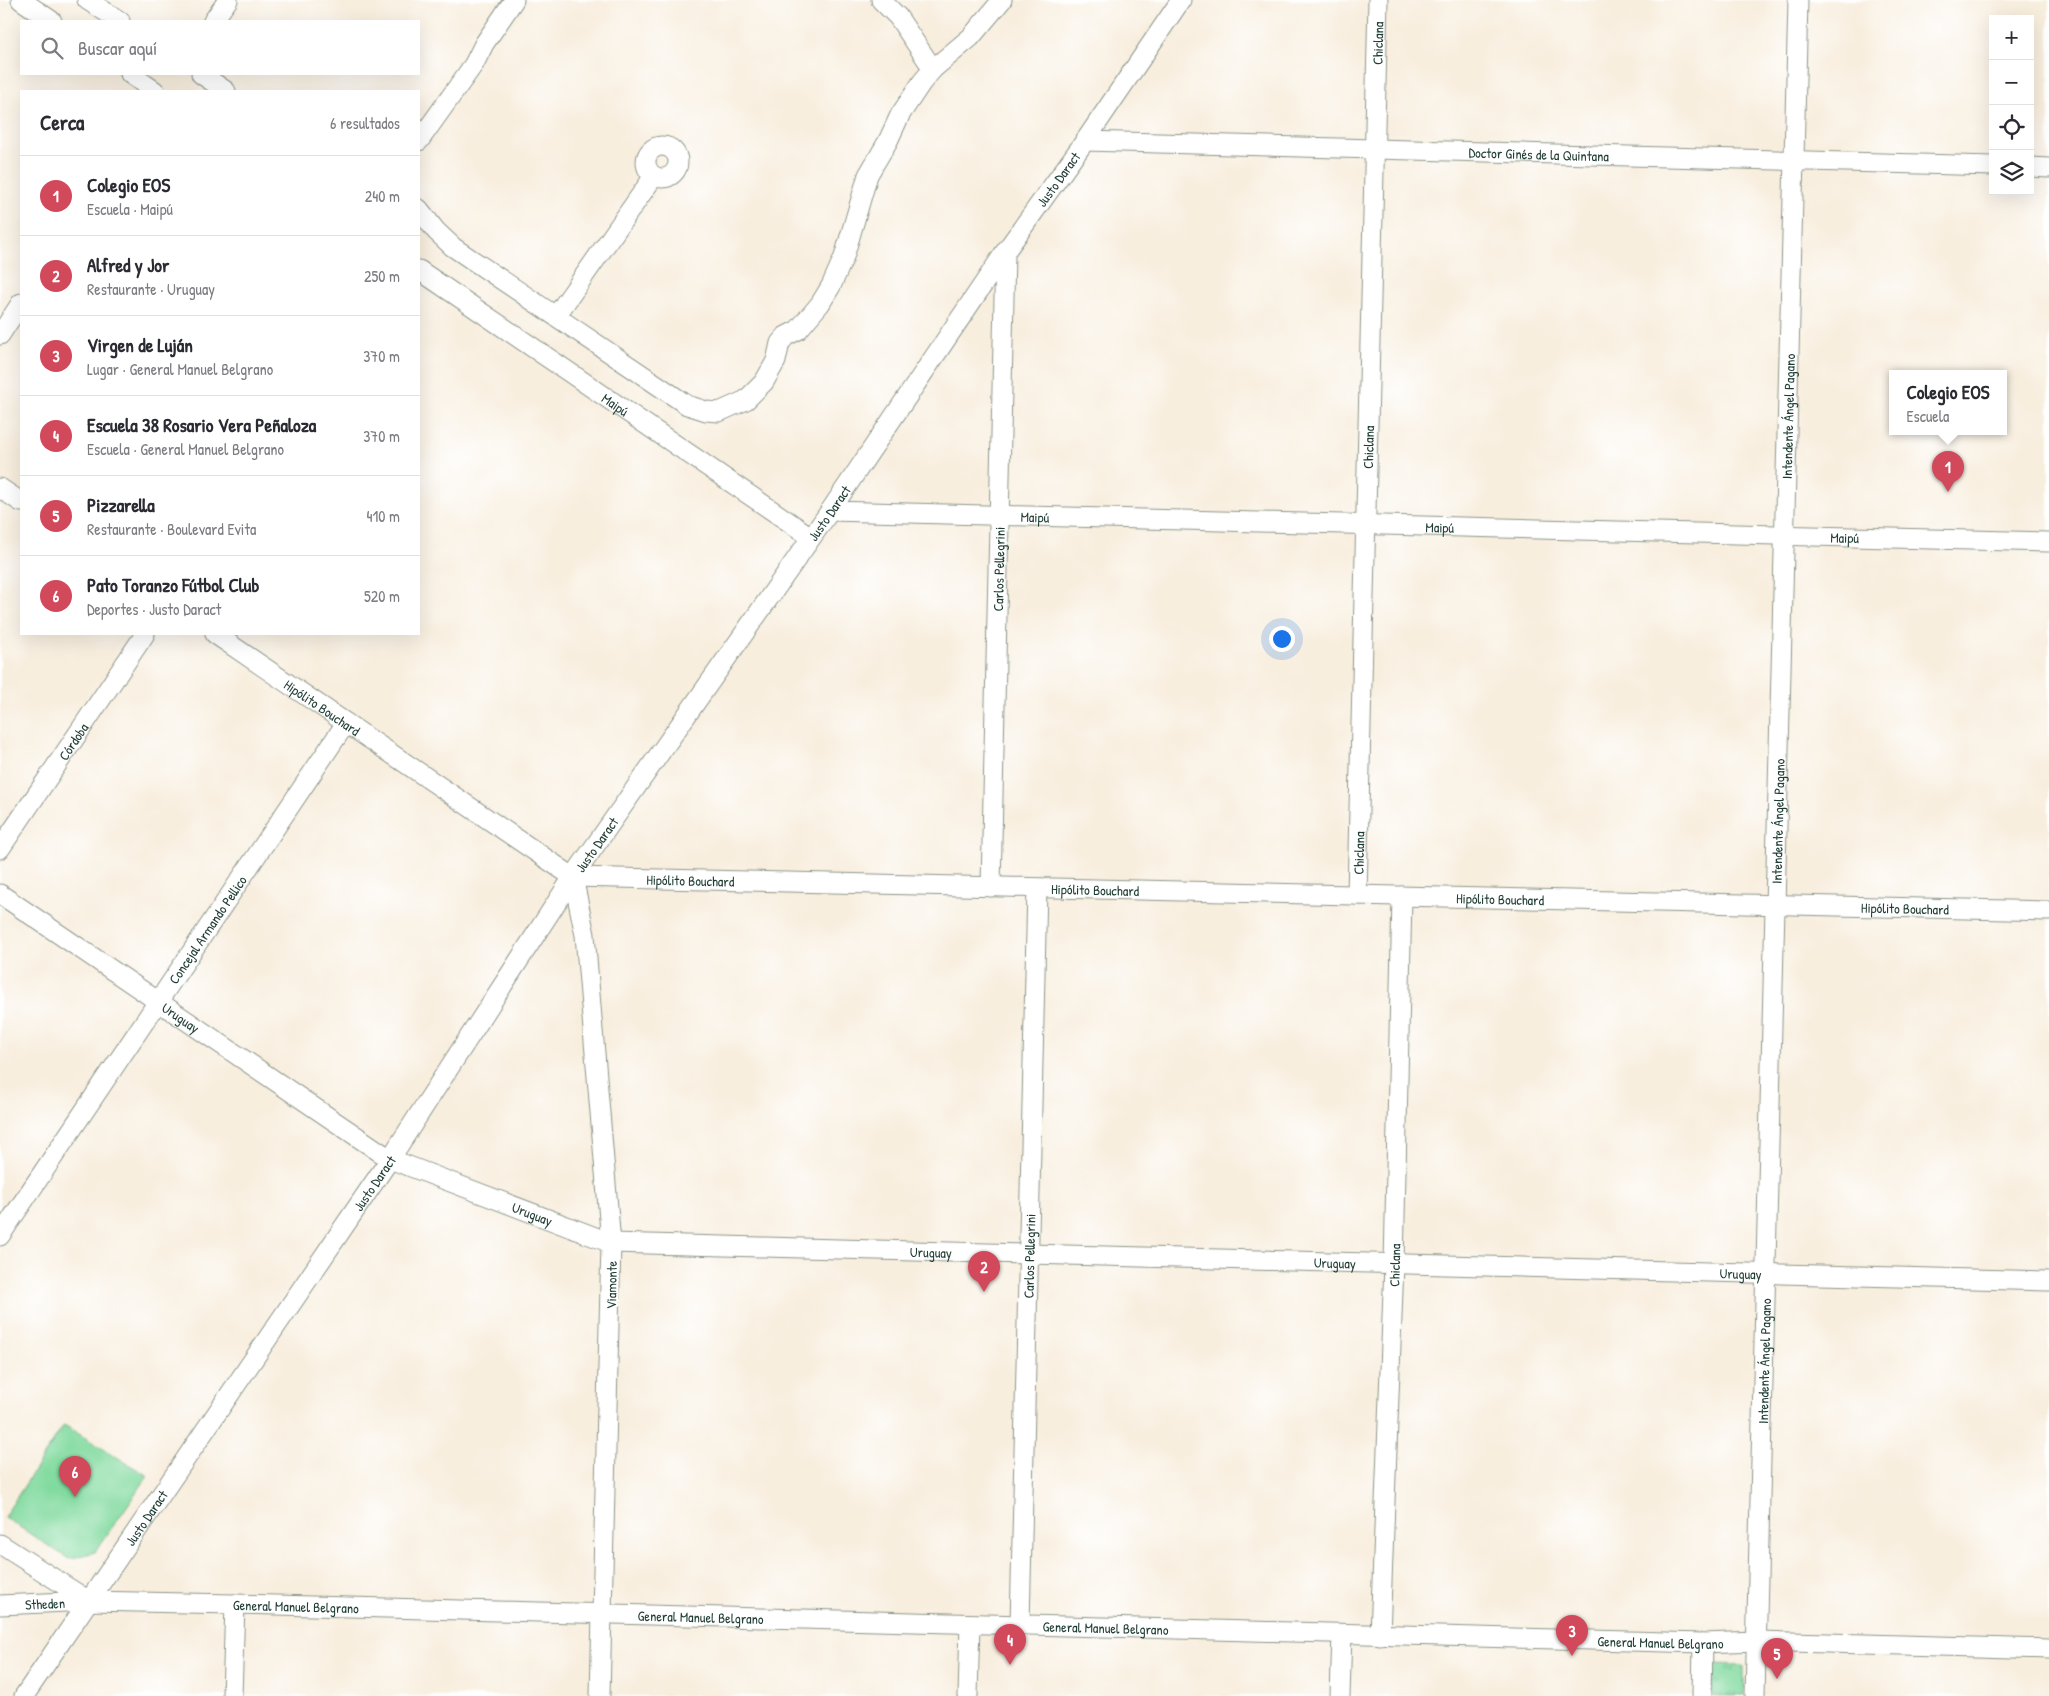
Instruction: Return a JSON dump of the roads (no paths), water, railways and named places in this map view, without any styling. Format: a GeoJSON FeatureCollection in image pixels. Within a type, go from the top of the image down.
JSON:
{"type":"FeatureCollection","features":[{"type":"Feature","properties":{"kind":"street"},"geometry":{"type":"LineString","coordinates":[[21,0],[51,20]]}},
{"type":"Feature","properties":{"kind":"street"},"geometry":{"type":"LineString","coordinates":[[87,0],[118,20]]}},
{"type":"Feature","properties":{"kind":"street"},"geometry":{"type":"LineString","coordinates":[[214,20],[228,0]]}},
{"type":"Feature","properties":{"kind":"street"},"geometry":{"type":"LineString","coordinates":[[420,140],[474,64],[484,44],[514,0]]}},
{"type":"Feature","properties":{"kind":"street"},"geometry":{"type":"LineString","coordinates":[[881,0],[898,17],[933,69]]}},
{"type":"Feature","properties":{"kind":"street"},"geometry":{"type":"LineString","coordinates":[[420,210],[436,231],[453,246],[687,405],[706,411],[719,412],[746,400],[764,382],[776,362],[780,343],[786,336],[798,330],[820,304],[831,286],[844,257],[868,175],[888,141],[900,115],[933,69],[971,38],[1002,0]]}},
{"type":"Feature","properties":{"kind":"street","name":"Justo Daract"},"geometry":{"type":"LineString","coordinates":[[24,1696],[390,1159],[573,877],[830,511],[1005,252],[1085,142],[1181,0]]}},
{"type":"Feature","properties":{"kind":"street","name":"Chiclana"},"geometry":{"type":"LineString","coordinates":[[1357,895],[1378,0]]}},
{"type":"Feature","properties":{"kind":"street","name":"Intendente Ángel Pagano"},"geometry":{"type":"LineString","coordinates":[[1755,1696],[1798,0]]}},
{"type":"Feature","properties":{"kind":"street"},"geometry":{"type":"LineString","coordinates":[[132,75],[154,90]]}},
{"type":"Feature","properties":{"kind":"street"},"geometry":{"type":"LineString","coordinates":[[202,75],[225,90]]}},
{"type":"Feature","properties":{"kind":"street","name":"Doctor Ginés de la Quintana"},"geometry":{"type":"LineString","coordinates":[[1085,142],[1989,166]]}},
{"type":"Feature","properties":{"kind":"street"},"geometry":{"type":"LineString","coordinates":[[2034,167],[2049,168]]}},
{"type":"Feature","properties":{"kind":"street"},"geometry":{"type":"LineString","coordinates":[[556,316],[654,176]]}},
{"type":"Feature","properties":{"kind":"street","name":"Carlos Pellegrini"},"geometry":{"type":"LineString","coordinates":[[991,887],[1005,252]]}},
{"type":"Feature","properties":{"kind":"street","name":"Maipú"},"geometry":{"type":"LineString","coordinates":[[420,271],[811,537]]}},
{"type":"Feature","properties":{"kind":"street"},"geometry":{"type":"LineString","coordinates":[[0,335],[20,305]]}},
{"type":"Feature","properties":{"kind":"street"},"geometry":{"type":"LineString","coordinates":[[0,488],[20,501]]}},
{"type":"Feature","properties":{"kind":"street","name":"Maipú"},"geometry":{"type":"LineString","coordinates":[[830,511],[2049,542]]}},
{"type":"Feature","properties":{"kind":"street","name":"Córdoba"},"geometry":{"type":"LineString","coordinates":[[0,849],[144,635]]}},
{"type":"Feature","properties":{"kind":"street","name":"Hipólito Bouchard"},"geometry":{"type":"LineString","coordinates":[[216,635],[573,877],[2049,911]]}},
{"type":"Feature","properties":{"kind":"street","name":"Concejal Armando Pellico"},"geometry":{"type":"LineString","coordinates":[[0,1236],[346,723]]}},
{"type":"Feature","properties":{"kind":"street","name":"Viamonte"},"geometry":{"type":"LineString","coordinates":[[573,877],[586,935],[611,1243],[600,1696]]}},
{"type":"Feature","properties":{"kind":"street","name":"Carlos Pellegrini"},"geometry":{"type":"LineString","coordinates":[[1020,1625],[1037,888]]}},
{"type":"Feature","properties":{"kind":"street","name":"Uruguay"},"geometry":{"type":"LineString","coordinates":[[0,894],[390,1159],[611,1243],[2049,1280]]}},
{"type":"Feature","properties":{"kind":"street","name":"Chiclana"},"geometry":{"type":"LineString","coordinates":[[1380,1635],[1394,1264],[1402,896]]}},
{"type":"Feature","properties":{"kind":"street"},"geometry":{"type":"LineString","coordinates":[[0,1544],[89,1601]]}},
{"type":"Feature","properties":{"kind":"street","name":"General Manuel Belgrano"},"geometry":{"type":"LineString","coordinates":[[89,1601],[1703,1644],[1757,1642],[2049,1649]]}},
{"type":"Feature","properties":{"kind":"street","name":"Stheden"},"geometry":{"type":"LineString","coordinates":[[0,1605],[89,1601]]}},
{"type":"Feature","properties":{"kind":"street"},"geometry":{"type":"LineString","coordinates":[[232,1696],[235,1604]]}},
{"type":"Feature","properties":{"kind":"street"},"geometry":{"type":"LineString","coordinates":[[968,1696],[970,1624]]}},
{"type":"Feature","properties":{"kind":"street"},"geometry":{"type":"LineString","coordinates":[[1340,1696],[1342,1634]]}},
{"type":"Feature","properties":{"kind":"street"},"geometry":{"type":"LineString","coordinates":[[1702,1696],[1703,1644]]}},
{"type":"Feature","properties":{"kind":"place","name":"Colegio EOS"},"geometry":{"type":"Point","coordinates":[1948,492]}},
{"type":"Feature","properties":{"kind":"place","name":"Alfred y Jor"},"geometry":{"type":"Point","coordinates":[984,1292]}},
{"type":"Feature","properties":{"kind":"place","name":"Pato Toranzo Fútbol Club"},"geometry":{"type":"Point","coordinates":[75,1497]}},
{"type":"Feature","properties":{"kind":"place","name":"Virgen de Luján"},"geometry":{"type":"Point","coordinates":[1572,1656]}},
{"type":"Feature","properties":{"kind":"place","name":"Escuela 38 Rosario Vera Peñaloza"},"geometry":{"type":"Point","coordinates":[1010,1665]}},
{"type":"Feature","properties":{"kind":"place","name":"Pizzarella"},"geometry":{"type":"Point","coordinates":[1777,1679]}}]}
